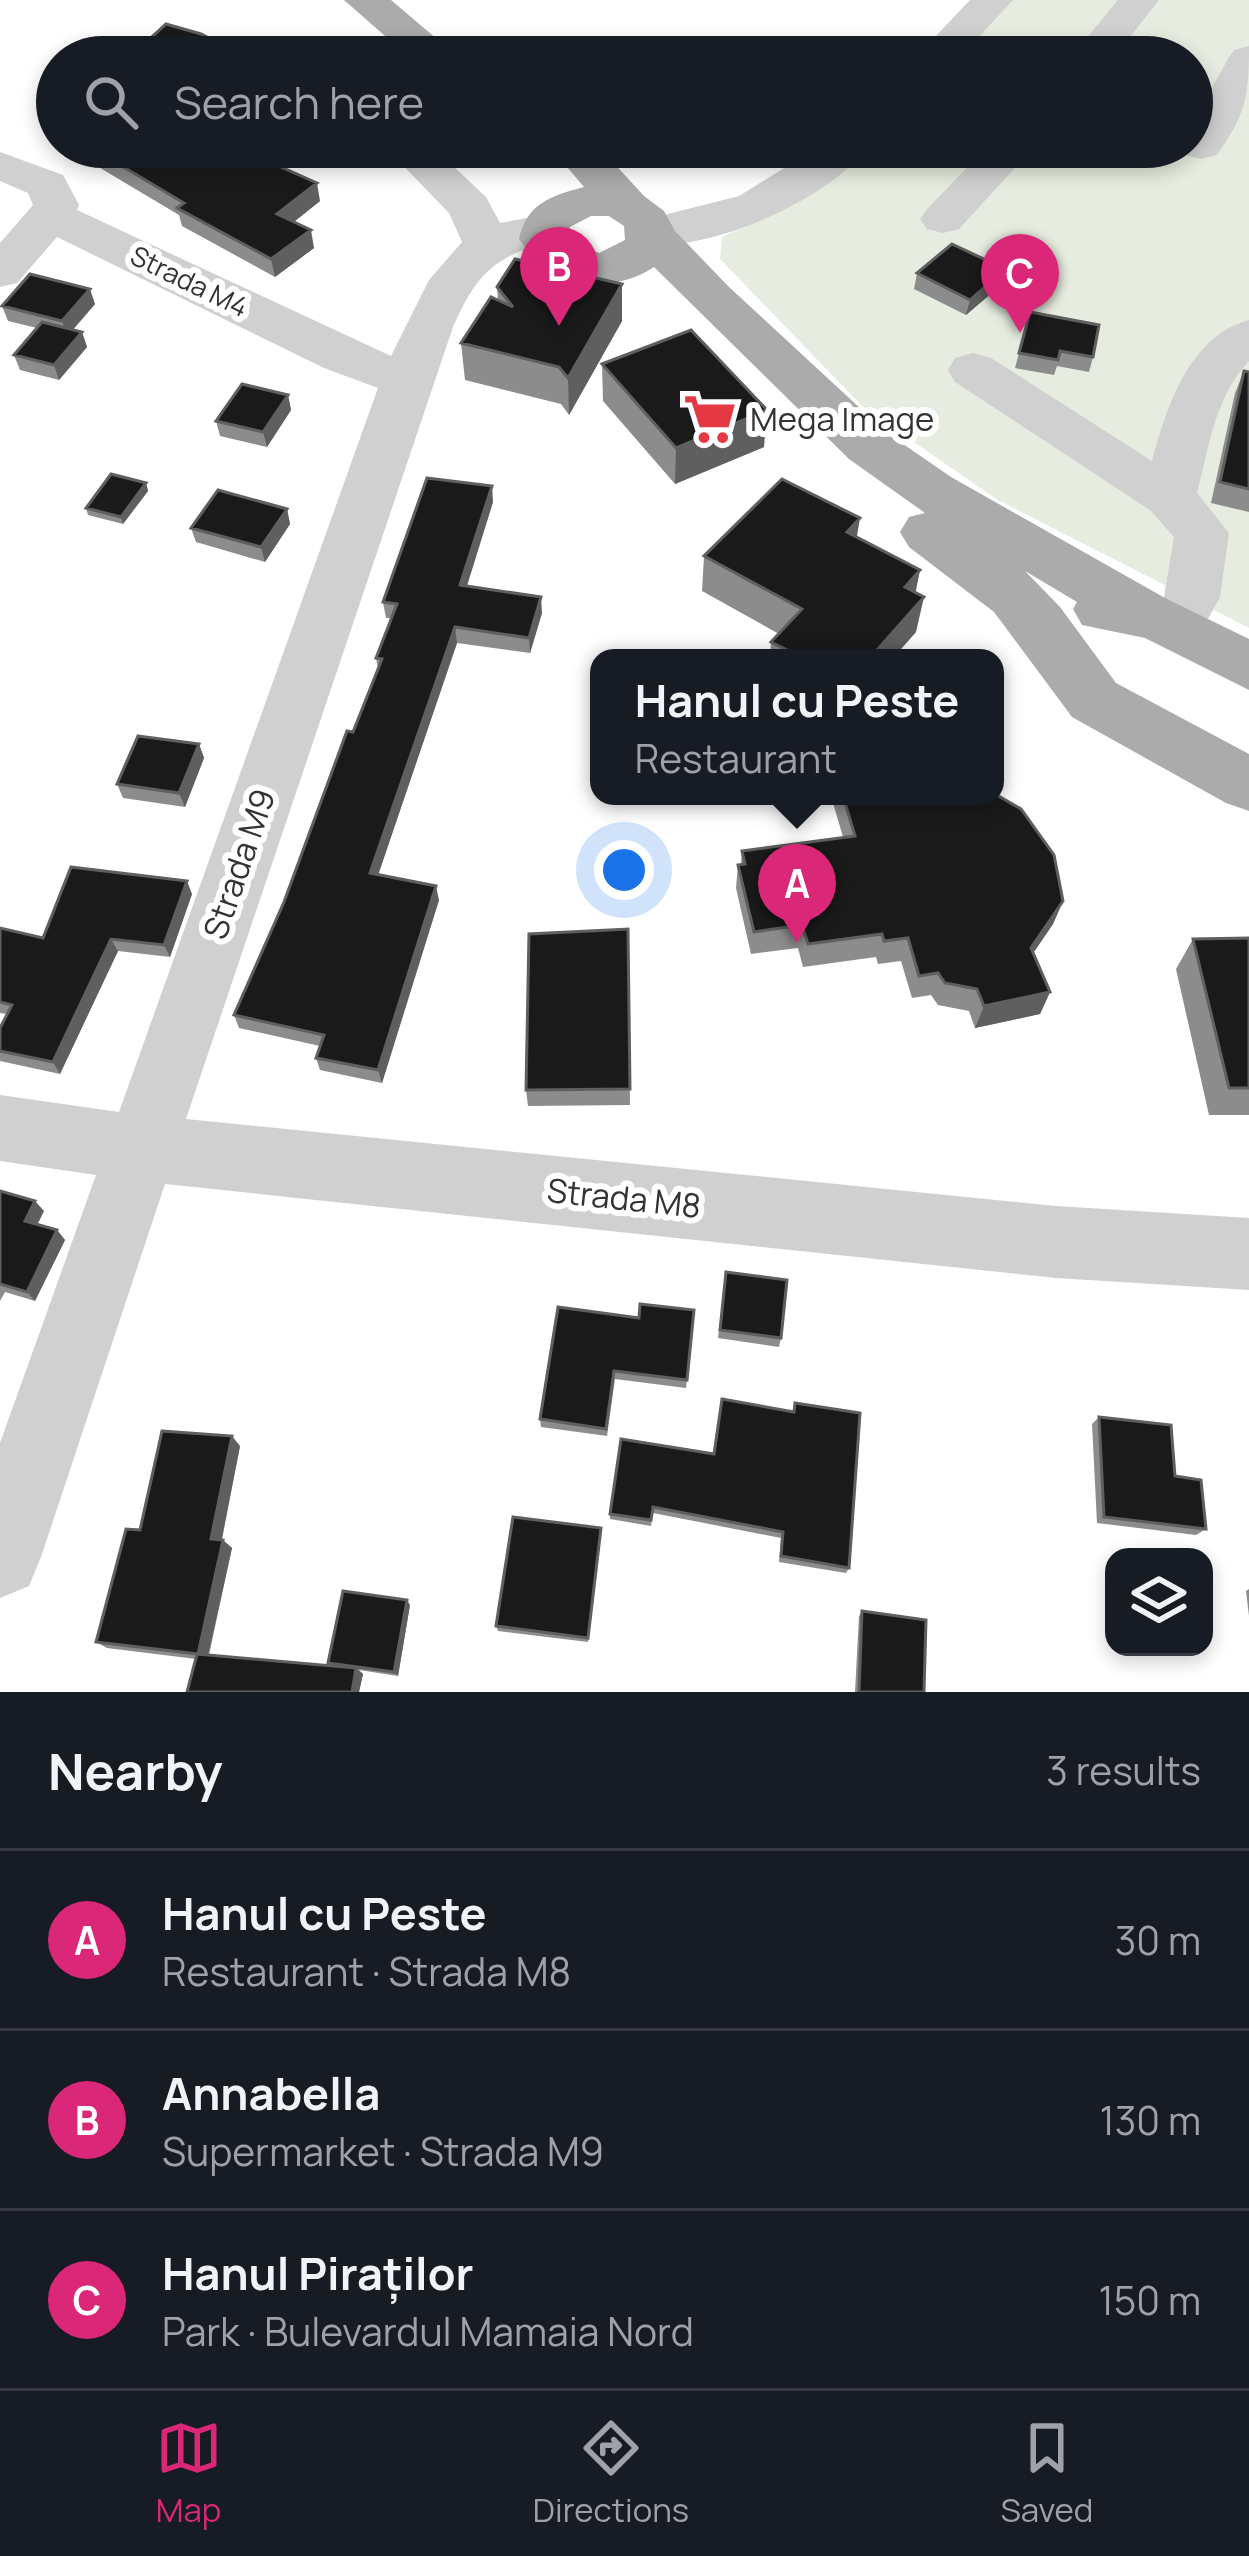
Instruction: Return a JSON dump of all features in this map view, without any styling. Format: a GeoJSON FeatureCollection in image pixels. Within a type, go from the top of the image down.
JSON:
{"type":"FeatureCollection","features":[{"type":"Feature","properties":{"kind":"main road"},"geometry":{"type":"LineString","coordinates":[[365,0],[410,36]]}},
{"type":"Feature","properties":{"kind":"main road"},"geometry":{"type":"LineString","coordinates":[[414,0],[457,36]]}},
{"type":"Feature","properties":{"kind":"main road"},"geometry":{"type":"LineString","coordinates":[[660,252],[653,287],[557,257],[543,239],[549,183],[587,201],[660,252],[868,446],[931,491],[1249,667]]}},
{"type":"Feature","properties":{"kind":"main road"},"geometry":{"type":"LineString","coordinates":[[604,268],[632,260],[649,245],[660,252],[743,378],[865,488],[1004,586],[1043,628],[1074,681],[1094,700],[1249,785]]}},
{"type":"Feature","properties":{"kind":"main road"},"geometry":{"type":"LineString","coordinates":[[1063,662],[1070,626],[1081,615],[1100,609],[1160,620]]}},
{"type":"Feature","properties":{"kind":"street"},"geometry":{"type":"LineString","coordinates":[[929,0],[941,36]]}},
{"type":"Feature","properties":{"kind":"street"},"geometry":{"type":"LineString","coordinates":[[957,36],[993,0]]}},
{"type":"Feature","properties":{"kind":"street"},"geometry":{"type":"LineString","coordinates":[[1109,36],[1139,0]]}},
{"type":"Feature","properties":{"kind":"street"},"geometry":{"type":"LineString","coordinates":[[1213,119],[1249,59]]}},
{"type":"Feature","properties":{"kind":"street"},"geometry":{"type":"LineString","coordinates":[[1213,150],[1249,161]]}},
{"type":"Feature","properties":{"kind":"street"},"geometry":{"type":"LineString","coordinates":[[0,165],[47,185],[56,205],[51,217],[0,272]]}},
{"type":"Feature","properties":{"kind":"street"},"geometry":{"type":"LineString","coordinates":[[429,168],[470,207],[486,243],[519,231],[549,183]]}},
{"type":"Feature","properties":{"kind":"street"},"geometry":{"type":"LineString","coordinates":[[660,252],[700,225],[761,207],[819,168]]}},
{"type":"Feature","properties":{"kind":"street"},"geometry":{"type":"LineString","coordinates":[[943,219],[992,168]]}},
{"type":"Feature","properties":{"kind":"street","name":"Strada M4"},"geometry":{"type":"LineString","coordinates":[[51,217],[342,356],[406,380]]}},
{"type":"Feature","properties":{"kind":"street","name":"Strada M9"},"geometry":{"type":"LineString","coordinates":[[0,1557],[406,380],[436,311],[472,253],[486,243]]}},
{"type":"Feature","properties":{"kind":"street"},"geometry":{"type":"LineString","coordinates":[[1178,506],[1203,384],[1214,363],[1249,336]]}},
{"type":"Feature","properties":{"kind":"street"},"geometry":{"type":"LineString","coordinates":[[973,370],[1178,506],[1249,531]]}},
{"type":"Feature","properties":{"kind":"street"},"geometry":{"type":"LineString","coordinates":[[1160,620],[1192,597],[1199,562],[1202,533],[1178,506]]}},
{"type":"Feature","properties":{"kind":"street","name":"Strada M8"},"geometry":{"type":"LineString","coordinates":[[0,1129],[140,1148],[1056,1242],[1249,1254]]}},
{"type":"Feature","properties":{"kind":"shaded area"},"geometry":{"type":"Polygon","coordinates":[[[1005,0],[1249,0],[1249,628],[998,500],[863,407],[720,259],[722,237],[796,204],[833,168],[1213,168],[1213,36],[968,36],[1005,0]]]}},
{"type":"Feature","properties":{"kind":"building"},"geometry":{"type":"Polygon","coordinates":[[[166,24],[205,36],[153,36],[166,24]]]}},
{"type":"Feature","properties":{"kind":"building"},"geometry":{"type":"Polygon","coordinates":[[[125,168],[283,168],[317,183],[277,214],[311,230],[271,259],[177,208],[184,203],[125,168]]]}},
{"type":"Feature","properties":{"kind":"building"},"geometry":{"type":"Polygon","coordinates":[[[952,244],[1005,269],[970,300],[917,273],[952,244]]]}},
{"type":"Feature","properties":{"kind":"building"},"geometry":{"type":"Polygon","coordinates":[[[515,259],[622,284],[568,378],[559,367],[461,343],[491,297],[513,307],[497,287],[515,259]]]}},
{"type":"Feature","properties":{"kind":"building"},"geometry":{"type":"Polygon","coordinates":[[[30,274],[90,289],[62,321],[2,306],[30,274]]]}},
{"type":"Feature","properties":{"kind":"building"},"geometry":{"type":"Polygon","coordinates":[[[1030,312],[1099,325],[1093,357],[1060,351],[1058,360],[1019,353],[1030,312]]]}},
{"type":"Feature","properties":{"kind":"building"},"geometry":{"type":"Polygon","coordinates":[[[42,322],[82,332],[54,365],[14,355],[42,322]]]}},
{"type":"Feature","properties":{"kind":"building"},"geometry":{"type":"Polygon","coordinates":[[[691,330],[767,410],[676,448],[602,364],[691,330]]]}},
{"type":"Feature","properties":{"kind":"building"},"geometry":{"type":"Polygon","coordinates":[[[1244,371],[1249,372],[1249,489],[1220,482],[1244,371]]]}},
{"type":"Feature","properties":{"kind":"building"},"geometry":{"type":"Polygon","coordinates":[[[242,384],[288,395],[263,432],[216,421],[242,384]]]}},
{"type":"Feature","properties":{"kind":"building"},"geometry":{"type":"Polygon","coordinates":[[[111,474],[146,483],[121,517],[86,508],[111,474]]]}},
{"type":"Feature","properties":{"kind":"building"},"geometry":{"type":"Polygon","coordinates":[[[427,478],[492,486],[460,585],[541,597],[529,638],[455,627],[370,873],[436,886],[378,1070],[316,1058],[324,1035],[234,1015],[284,902],[347,731],[353,732],[382,659],[376,658],[397,604],[383,602],[427,478]]]}},
{"type":"Feature","properties":{"kind":"building"},"geometry":{"type":"Polygon","coordinates":[[[782,479],[860,518],[847,532],[920,570],[905,587],[924,597],[878,649],[785,649],[771,642],[802,609],[704,556],[782,479]]]}},
{"type":"Feature","properties":{"kind":"building"},"geometry":{"type":"Polygon","coordinates":[[[218,490],[287,509],[261,547],[191,528],[218,490]]]}},
{"type":"Feature","properties":{"kind":"building"},"geometry":{"type":"Polygon","coordinates":[[[138,736],[199,744],[179,793],[117,784],[138,736]]]}},
{"type":"Feature","properties":{"kind":"building"},"geometry":{"type":"Polygon","coordinates":[[[1004,799],[1021,809],[1054,855],[1063,901],[1031,948],[1050,992],[984,1006],[977,989],[945,983],[938,973],[919,976],[908,938],[884,941],[882,934],[808,944],[802,925],[754,932],[738,865],[745,864],[742,851],[855,836],[846,805],[1004,805],[1004,799]]]}},
{"type":"Feature","properties":{"kind":"building"},"geometry":{"type":"Polygon","coordinates":[[[71,867],[187,881],[164,945],[111,939],[53,1062],[0,1051],[0,1028],[12,1005],[0,1002],[0,928],[43,938],[71,867]]]}},
{"type":"Feature","properties":{"kind":"building"},"geometry":{"type":"Polygon","coordinates":[[[628,929],[630,1089],[526,1090],[529,934],[628,929]]]}},
{"type":"Feature","properties":{"kind":"building"},"geometry":{"type":"Polygon","coordinates":[[[1249,938],[1249,1088],[1229,1088],[1193,939],[1249,938]]]}},
{"type":"Feature","properties":{"kind":"building"},"geometry":{"type":"Polygon","coordinates":[[[0,1191],[35,1201],[25,1221],[57,1230],[27,1292],[0,1284],[0,1191]]]}},
{"type":"Feature","properties":{"kind":"building"},"geometry":{"type":"Polygon","coordinates":[[[726,1272],[787,1280],[781,1338],[720,1330],[726,1272]]]}},
{"type":"Feature","properties":{"kind":"building"},"geometry":{"type":"Polygon","coordinates":[[[640,1304],[694,1310],[687,1380],[614,1371],[606,1429],[540,1419],[558,1307],[639,1318],[640,1304]]]}},
{"type":"Feature","properties":{"kind":"building"},"geometry":{"type":"Polygon","coordinates":[[[722,1399],[794,1412],[795,1403],[860,1413],[849,1568],[781,1556],[783,1532],[653,1507],[651,1520],[610,1514],[621,1439],[714,1454],[722,1399]]]}},
{"type":"Feature","properties":{"kind":"building"},"geometry":{"type":"Polygon","coordinates":[[[1099,1417],[1171,1425],[1175,1476],[1201,1480],[1206,1529],[1104,1517],[1099,1417]]]}},
{"type":"Feature","properties":{"kind":"building"},"geometry":{"type":"Polygon","coordinates":[[[162,1431],[232,1436],[211,1539],[223,1540],[198,1654],[96,1642],[126,1529],[140,1530],[162,1431]]]}},
{"type":"Feature","properties":{"kind":"building"},"geometry":{"type":"Polygon","coordinates":[[[513,1517],[601,1528],[588,1638],[496,1626],[513,1517]]]}},
{"type":"Feature","properties":{"kind":"building"},"geometry":{"type":"Polygon","coordinates":[[[343,1591],[407,1600],[394,1672],[328,1663],[343,1591]]]}},
{"type":"Feature","properties":{"kind":"building"},"geometry":{"type":"Polygon","coordinates":[[[862,1611],[926,1620],[924,1692],[859,1692],[862,1611]]]}},
{"type":"Feature","properties":{"kind":"building"},"geometry":{"type":"Polygon","coordinates":[[[197,1654],[356,1668],[352,1692],[187,1692],[197,1654]]]}},
{"type":"Feature","properties":{"kind":"place","name":"Annabella"},"geometry":{"type":"Point","coordinates":[559,326]}},
{"type":"Feature","properties":{"kind":"place","name":"Hanul Piraților"},"geometry":{"type":"Point","coordinates":[1020,333]}},
{"type":"Feature","properties":{"kind":"place","name":"Mega Image"},"geometry":{"type":"Point","coordinates":[710,419]}},
{"type":"Feature","properties":{"kind":"place","name":"Hanul cu Peste"},"geometry":{"type":"Point","coordinates":[797,943]}}]}
